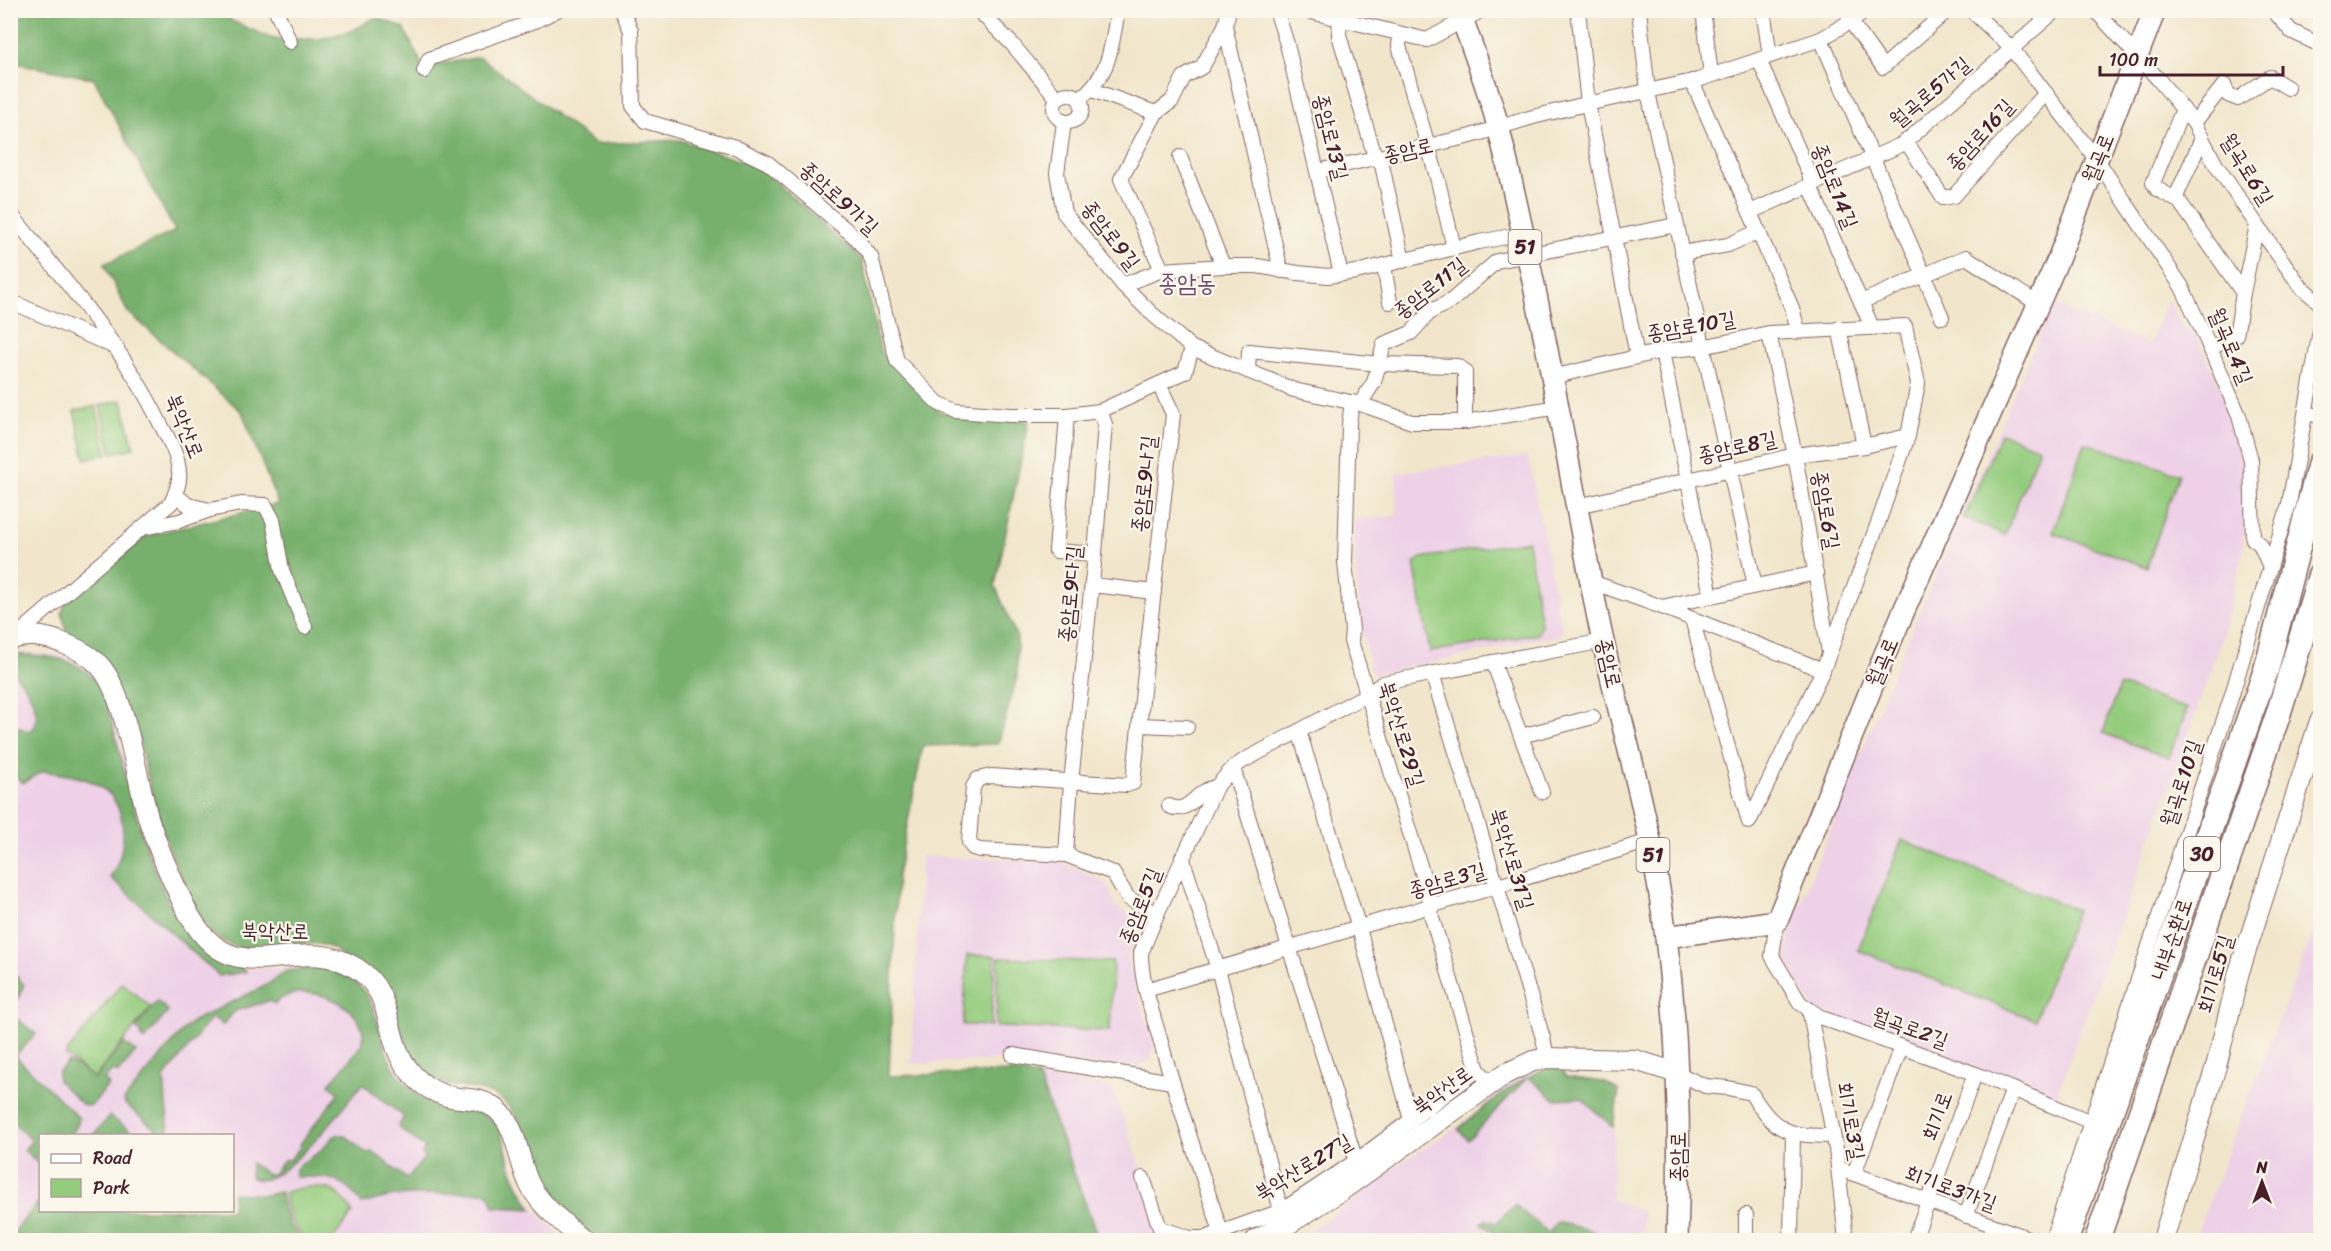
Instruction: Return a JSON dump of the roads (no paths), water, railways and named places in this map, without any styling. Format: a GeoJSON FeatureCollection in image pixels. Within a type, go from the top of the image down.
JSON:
{"type":"FeatureCollection","features":[{"type":"Feature","properties":{"kind":"highway","name":"내부순환로"},"geometry":{"type":"LineString","coordinates":[[2066,1240],[2266,670],[2320,463]]}},
{"type":"Feature","properties":{"kind":"highway","name":"내부순환로"},"geometry":{"type":"LineString","coordinates":[[2097,1240],[2278,715],[2320,576]]}},
{"type":"Feature","properties":{"kind":"main road","name":"월곡로"},"geometry":{"type":"LineString","coordinates":[[1777,921],[1885,654],[2038,304],[2155,10]]}},
{"type":"Feature","properties":{"kind":"main road","name":"종암로"},"geometry":{"type":"LineString","coordinates":[[1461,15],[1498,127],[1559,406],[1604,641],[1650,841],[1666,936],[1677,1073],[1677,1240]]}},
{"type":"Feature","properties":{"kind":"main road"},"geometry":{"type":"LineString","coordinates":[[1666,936],[1777,921]]}},
{"type":"Feature","properties":{"kind":"street"},"geometry":{"type":"LineString","coordinates":[[276,10],[290,42]]}},
{"type":"Feature","properties":{"kind":"street"},"geometry":{"type":"LineString","coordinates":[[424,71],[429,59],[535,21],[557,10]]}},
{"type":"Feature","properties":{"kind":"street","name":"종암로9가길"},"geometry":{"type":"LineString","coordinates":[[622,10],[631,31],[633,106],[645,121],[735,147],[768,163],[856,238],[871,257],[897,361],[938,403],[956,411],[1067,415],[1100,411],[1185,372],[1192,348]]}},
{"type":"Feature","properties":{"kind":"street"},"geometry":{"type":"LineString","coordinates":[[978,10],[1012,44],[1057,99]]}},
{"type":"Feature","properties":{"kind":"street"},"geometry":{"type":"LineString","coordinates":[[1079,99],[1092,90],[1107,67],[1118,10]]}},
{"type":"Feature","properties":{"kind":"street"},"geometry":{"type":"LineString","coordinates":[[1162,270],[1121,180],[1156,113],[1172,101],[1184,77],[1202,67],[1225,26],[1229,10]]}},
{"type":"Feature","properties":{"kind":"street","name":"종암로13길"},"geometry":{"type":"LineString","coordinates":[[1276,10],[1287,44],[1341,274]]}},
{"type":"Feature","properties":{"kind":"street"},"geometry":{"type":"LineString","coordinates":[[1303,10],[1427,40],[1461,15],[1482,10]]}},
{"type":"Feature","properties":{"kind":"street"},"geometry":{"type":"LineString","coordinates":[[1578,10],[1588,104],[1636,356]]}},
{"type":"Feature","properties":{"kind":"street"},"geometry":{"type":"LineString","coordinates":[[1639,10],[1648,92],[1755,586]]}},
{"type":"Feature","properties":{"kind":"street"},"geometry":{"type":"LineString","coordinates":[[1703,10],[1711,75]]}},
{"type":"Feature","properties":{"kind":"street","name":"종암로14길"},"geometry":{"type":"LineString","coordinates":[[1763,10],[1764,58],[1810,176],[1810,186],[1872,327]]}},
{"type":"Feature","properties":{"kind":"street"},"geometry":{"type":"LineString","coordinates":[[1498,127],[1692,81],[1821,39],[1869,10]]}},
{"type":"Feature","properties":{"kind":"street"},"geometry":{"type":"LineString","coordinates":[[1851,22],[1883,67],[1948,10]]}},
{"type":"Feature","properties":{"kind":"street"},"geometry":{"type":"LineString","coordinates":[[1971,10],[2012,49],[2097,160]]}},
{"type":"Feature","properties":{"kind":"street","name":"월곡로5가길"},"geometry":{"type":"LineString","coordinates":[[1750,212],[1872,159],[1906,141],[2056,10]]}},
{"type":"Feature","properties":{"kind":"street","name":"월곡로6길"},"geometry":{"type":"LineString","coordinates":[[2095,10],[2194,123],[2216,165],[2258,225],[2236,336],[2211,348]]}},
{"type":"Feature","properties":{"kind":"street"},"geometry":{"type":"LineString","coordinates":[[2272,10],[2291,31],[2320,45]]}},
{"type":"Feature","properties":{"kind":"street","name":"종암로13길"},"geometry":{"type":"LineString","coordinates":[[1340,19],[1339,35],[1373,150],[1382,165],[1402,261]]}},
{"type":"Feature","properties":{"kind":"street"},"geometry":{"type":"LineString","coordinates":[[1225,26],[1281,271]]}},
{"type":"Feature","properties":{"kind":"street"},"geometry":{"type":"LineString","coordinates":[[1400,35],[1399,46],[1454,248]]}},
{"type":"Feature","properties":{"kind":"street"},"geometry":{"type":"LineString","coordinates":[[1821,39],[1942,317]]}},
{"type":"Feature","properties":{"kind":"street","name":"월곡로6길"},"geometry":{"type":"LineString","coordinates":[[2194,123],[2224,85],[2228,95],[2238,99],[2270,77],[2288,88]]}},
{"type":"Feature","properties":{"kind":"street"},"geometry":{"type":"LineString","coordinates":[[1692,81],[1792,308],[1798,330]]}},
{"type":"Feature","properties":{"kind":"street"},"geometry":{"type":"LineString","coordinates":[[1092,90],[1156,113]]}},
{"type":"Feature","properties":{"kind":"street"},"geometry":{"type":"LineString","coordinates":[[1069,93],[1079,99],[1081,114],[1074,121],[1064,122],[1054,112],[1053,108],[1057,99],[1069,93]]}},
{"type":"Feature","properties":{"kind":"street","name":"종암로16길"},"geometry":{"type":"LineString","coordinates":[[1906,141],[1943,198],[1954,196],[2046,93]]}},
{"type":"Feature","properties":{"kind":"street"},"geometry":{"type":"LineString","coordinates":[[2183,109],[2153,183],[2157,189],[2179,201],[2243,293]]}},
{"type":"Feature","properties":{"kind":"street","name":"종암로9길"},"geometry":{"type":"LineString","coordinates":[[1064,122],[1057,173],[1064,213],[1124,285],[1150,312],[1192,348],[1294,390],[1356,403],[1412,422],[1465,422],[1559,406]]}},
{"type":"Feature","properties":{"kind":"street","name":"종암로"},"geometry":{"type":"LineString","coordinates":[[1318,171],[1471,136],[1498,127]]}},
{"type":"Feature","properties":{"kind":"street","name":"월곡로6길"},"geometry":{"type":"LineString","coordinates":[[2175,199],[2202,138]]}},
{"type":"Feature","properties":{"kind":"street"},"geometry":{"type":"LineString","coordinates":[[1180,157],[1222,266]]}},
{"type":"Feature","properties":{"kind":"street","name":"월곡로4길"},"geometry":{"type":"LineString","coordinates":[[2097,160],[2182,287],[2211,348],[2239,416],[2251,460],[2253,539],[2260,544],[2270,567]]}},
{"type":"Feature","properties":{"kind":"street","name":"북악산로"},"geometry":{"type":"LineString","coordinates":[[10,213],[118,349],[147,396],[175,452],[179,472],[178,507],[143,528],[12,639]]}},
{"type":"Feature","properties":{"kind":"street"},"geometry":{"type":"LineString","coordinates":[[1527,256],[1676,225]]}},
{"type":"Feature","properties":{"kind":"street"},"geometry":{"type":"LineString","coordinates":[[2258,225],[2301,287],[2320,303]]}},
{"type":"Feature","properties":{"kind":"street"},"geometry":{"type":"LineString","coordinates":[[1682,253],[1728,245],[1759,231]]}},
{"type":"Feature","properties":{"kind":"street"},"geometry":{"type":"LineString","coordinates":[[1124,285],[1162,270],[1222,266],[1257,266],[1328,276],[1522,234]]}},
{"type":"Feature","properties":{"kind":"street","name":"종암로11길"},"geometry":{"type":"LineString","coordinates":[[1380,364],[1380,354],[1384,344],[1411,333],[1430,312],[1451,301],[1497,261],[1527,256]]}},
{"type":"Feature","properties":{"kind":"street"},"geometry":{"type":"LineString","coordinates":[[1861,302],[1966,257],[2038,304]]}},
{"type":"Feature","properties":{"kind":"street"},"geometry":{"type":"LineString","coordinates":[[1384,265],[1390,302]]}},
{"type":"Feature","properties":{"kind":"street"},"geometry":{"type":"LineString","coordinates":[[12,302],[118,349]]}},
{"type":"Feature","properties":{"kind":"street","name":"종암로10길"},"geometry":{"type":"LineString","coordinates":[[1552,377],[1636,356],[1702,347],[1769,333],[1905,326],[1918,383],[1908,436]]}},
{"type":"Feature","properties":{"kind":"street"},"geometry":{"type":"LineString","coordinates":[[1839,328],[1864,446]]}},
{"type":"Feature","properties":{"kind":"street","name":"월곡로10길"},"geometry":{"type":"LineString","coordinates":[[2052,1240],[2230,701],[2289,504],[2320,331]]}},
{"type":"Feature","properties":{"kind":"street","name":"종암로6길"},"geometry":{"type":"LineString","coordinates":[[1662,607],[1816,573],[1795,455],[1769,333]]}},
{"type":"Feature","properties":{"kind":"street"},"geometry":{"type":"LineString","coordinates":[[1248,371],[1250,351],[1380,364],[1457,366],[1465,371],[1465,422]]}},
{"type":"Feature","properties":{"kind":"street"},"geometry":{"type":"LineString","coordinates":[[1662,351],[1711,596]]}},
{"type":"Feature","properties":{"kind":"street"},"geometry":{"type":"LineString","coordinates":[[1356,403],[1374,382],[1380,364]]}},
{"type":"Feature","properties":{"kind":"street","name":"종암로9나길"},"geometry":{"type":"LineString","coordinates":[[1071,782],[1131,784],[1134,780],[1173,414],[1159,384]]}},
{"type":"Feature","properties":{"kind":"street","name":"북악산로29길"},"geometry":{"type":"LineString","coordinates":[[1356,403],[1349,424],[1345,562],[1352,630],[1350,641],[1431,906],[1432,918],[1485,1077]]}},
{"type":"Feature","properties":{"kind":"street","name":"종암로9다길"},"geometry":{"type":"LineString","coordinates":[[1066,855],[1105,424],[1100,411]]}},
{"type":"Feature","properties":{"kind":"street"},"geometry":{"type":"LineString","coordinates":[[2306,413],[2320,416]]}},
{"type":"Feature","properties":{"kind":"street"},"geometry":{"type":"LineString","coordinates":[[1067,415],[1056,551],[1095,554]]}},
{"type":"Feature","properties":{"kind":"street"},"geometry":{"type":"LineString","coordinates":[[1692,619],[1749,822],[1822,670],[1908,436]]}},
{"type":"Feature","properties":{"kind":"street","name":"종암로8길"},"geometry":{"type":"LineString","coordinates":[[1578,506],[1795,455],[1864,446],[1908,436]]}},
{"type":"Feature","properties":{"kind":"street"},"geometry":{"type":"LineString","coordinates":[[178,507],[210,510],[241,504],[265,505],[273,520],[282,570],[305,627]]}},
{"type":"Feature","properties":{"kind":"street"},"geometry":{"type":"LineString","coordinates":[[1816,573],[1829,652]]}},
{"type":"Feature","properties":{"kind":"street"},"geometry":{"type":"LineString","coordinates":[[1592,582],[1822,670]]}},
{"type":"Feature","properties":{"kind":"street"},"geometry":{"type":"LineString","coordinates":[[1092,585],[1154,592]]}},
{"type":"Feature","properties":{"kind":"street","name":"북악산로"},"geometry":{"type":"LineString","coordinates":[[12,639],[30,636],[45,637],[65,644],[87,655],[106,676],[121,713],[146,811],[160,850],[186,908],[208,942],[228,954],[254,959],[311,955],[328,957],[349,964],[367,976],[384,999],[400,1054],[407,1068],[428,1088],[443,1095],[476,1099],[496,1109],[506,1118],[512,1130],[523,1169],[537,1197],[583,1240]]}},
{"type":"Feature","properties":{"kind":"street","name":"종암로5길"},"geometry":{"type":"LineString","coordinates":[[1221,1232],[1172,1082],[1146,990],[1141,953],[1182,857],[1216,787],[1233,768],[1368,694],[1383,682],[1604,641]]}},
{"type":"Feature","properties":{"kind":"street"},"geometry":{"type":"LineString","coordinates":[[1493,662],[1542,792]]}},
{"type":"Feature","properties":{"kind":"street","name":"북악산로31길"},"geometry":{"type":"LineString","coordinates":[[1432,674],[1498,886],[1547,1058]]}},
{"type":"Feature","properties":{"kind":"street"},"geometry":{"type":"LineString","coordinates":[[1521,736],[1593,717]]}},
{"type":"Feature","properties":{"kind":"street","name":"회기로5길"},"geometry":{"type":"LineString","coordinates":[[2163,1240],[2217,1063],[2239,972],[2320,722]]}},
{"type":"Feature","properties":{"kind":"street"},"geometry":{"type":"LineString","coordinates":[[1140,725],[1187,727]]}},
{"type":"Feature","properties":{"kind":"street"},"geometry":{"type":"LineString","coordinates":[[1299,731],[1359,928],[1411,1120]]}},
{"type":"Feature","properties":{"kind":"street"},"geometry":{"type":"LineString","coordinates":[[1233,768],[1356,1161]]}},
{"type":"Feature","properties":{"kind":"street"},"geometry":{"type":"LineString","coordinates":[[1071,782],[991,776],[978,779],[973,787],[969,842],[973,848],[980,850],[1066,855],[1113,873],[1128,898],[1157,914]]}},
{"type":"Feature","properties":{"kind":"street","name":"종암로5길"},"geometry":{"type":"LineString","coordinates":[[1169,806],[1177,810],[1182,809],[1207,789],[1216,787]]}},
{"type":"Feature","properties":{"kind":"street","name":"종암로3길"},"geometry":{"type":"LineString","coordinates":[[1146,990],[1650,841]]}},
{"type":"Feature","properties":{"kind":"street"},"geometry":{"type":"LineString","coordinates":[[1182,857],[1218,969],[1281,1210]]}},
{"type":"Feature","properties":{"kind":"street","name":"월곡로2길"},"geometry":{"type":"LineString","coordinates":[[1777,921],[1772,956],[1800,1003],[1809,1010],[1822,1018],[1976,1074],[2091,1122]]}},
{"type":"Feature","properties":{"kind":"street","name":"회기로3길"},"geometry":{"type":"LineString","coordinates":[[1809,1010],[1833,1136],[1846,1240]]}},
{"type":"Feature","properties":{"kind":"street"},"geometry":{"type":"LineString","coordinates":[[1854,1174],[1901,1047]]}},
{"type":"Feature","properties":{"kind":"street"},"geometry":{"type":"LineString","coordinates":[[1013,1055],[1172,1082]]}},
{"type":"Feature","properties":{"kind":"street","name":"북악산로"},"geometry":{"type":"LineString","coordinates":[[1256,1240],[1290,1223],[1339,1192],[1485,1077],[1547,1058],[1635,1060],[1677,1073]]}},
{"type":"Feature","properties":{"kind":"street"},"geometry":{"type":"LineString","coordinates":[[1677,1073],[1705,1086],[1751,1093],[1762,1112],[1781,1129],[1802,1136],[1833,1136]]}},
{"type":"Feature","properties":{"kind":"street","name":"회기로"},"geometry":{"type":"LineString","coordinates":[[1914,1240],[1976,1074]]}},
{"type":"Feature","properties":{"kind":"street","name":"북악산로27길"},"geometry":{"type":"LineString","coordinates":[[1143,1178],[1160,1228],[1197,1239],[1221,1232],[1281,1210],[1356,1161],[1411,1120],[1485,1077]]}},
{"type":"Feature","properties":{"kind":"street"},"geometry":{"type":"LineString","coordinates":[[1966,1216],[2013,1089]]}},
{"type":"Feature","properties":{"kind":"street"},"geometry":{"type":"LineString","coordinates":[[1791,1240],[1793,1133]]}},
{"type":"Feature","properties":{"kind":"street","name":"회기로3가길"},"geometry":{"type":"LineString","coordinates":[[1838,1168],[2032,1240]]}},
{"type":"Feature","properties":{"kind":"street"},"geometry":{"type":"LineString","coordinates":[[1746,1215],[1746,1240]]}},
{"type":"Feature","properties":{"kind":"district","name":"종암동"},"geometry":{"type":"Point","coordinates":[1187,283]}}]}
